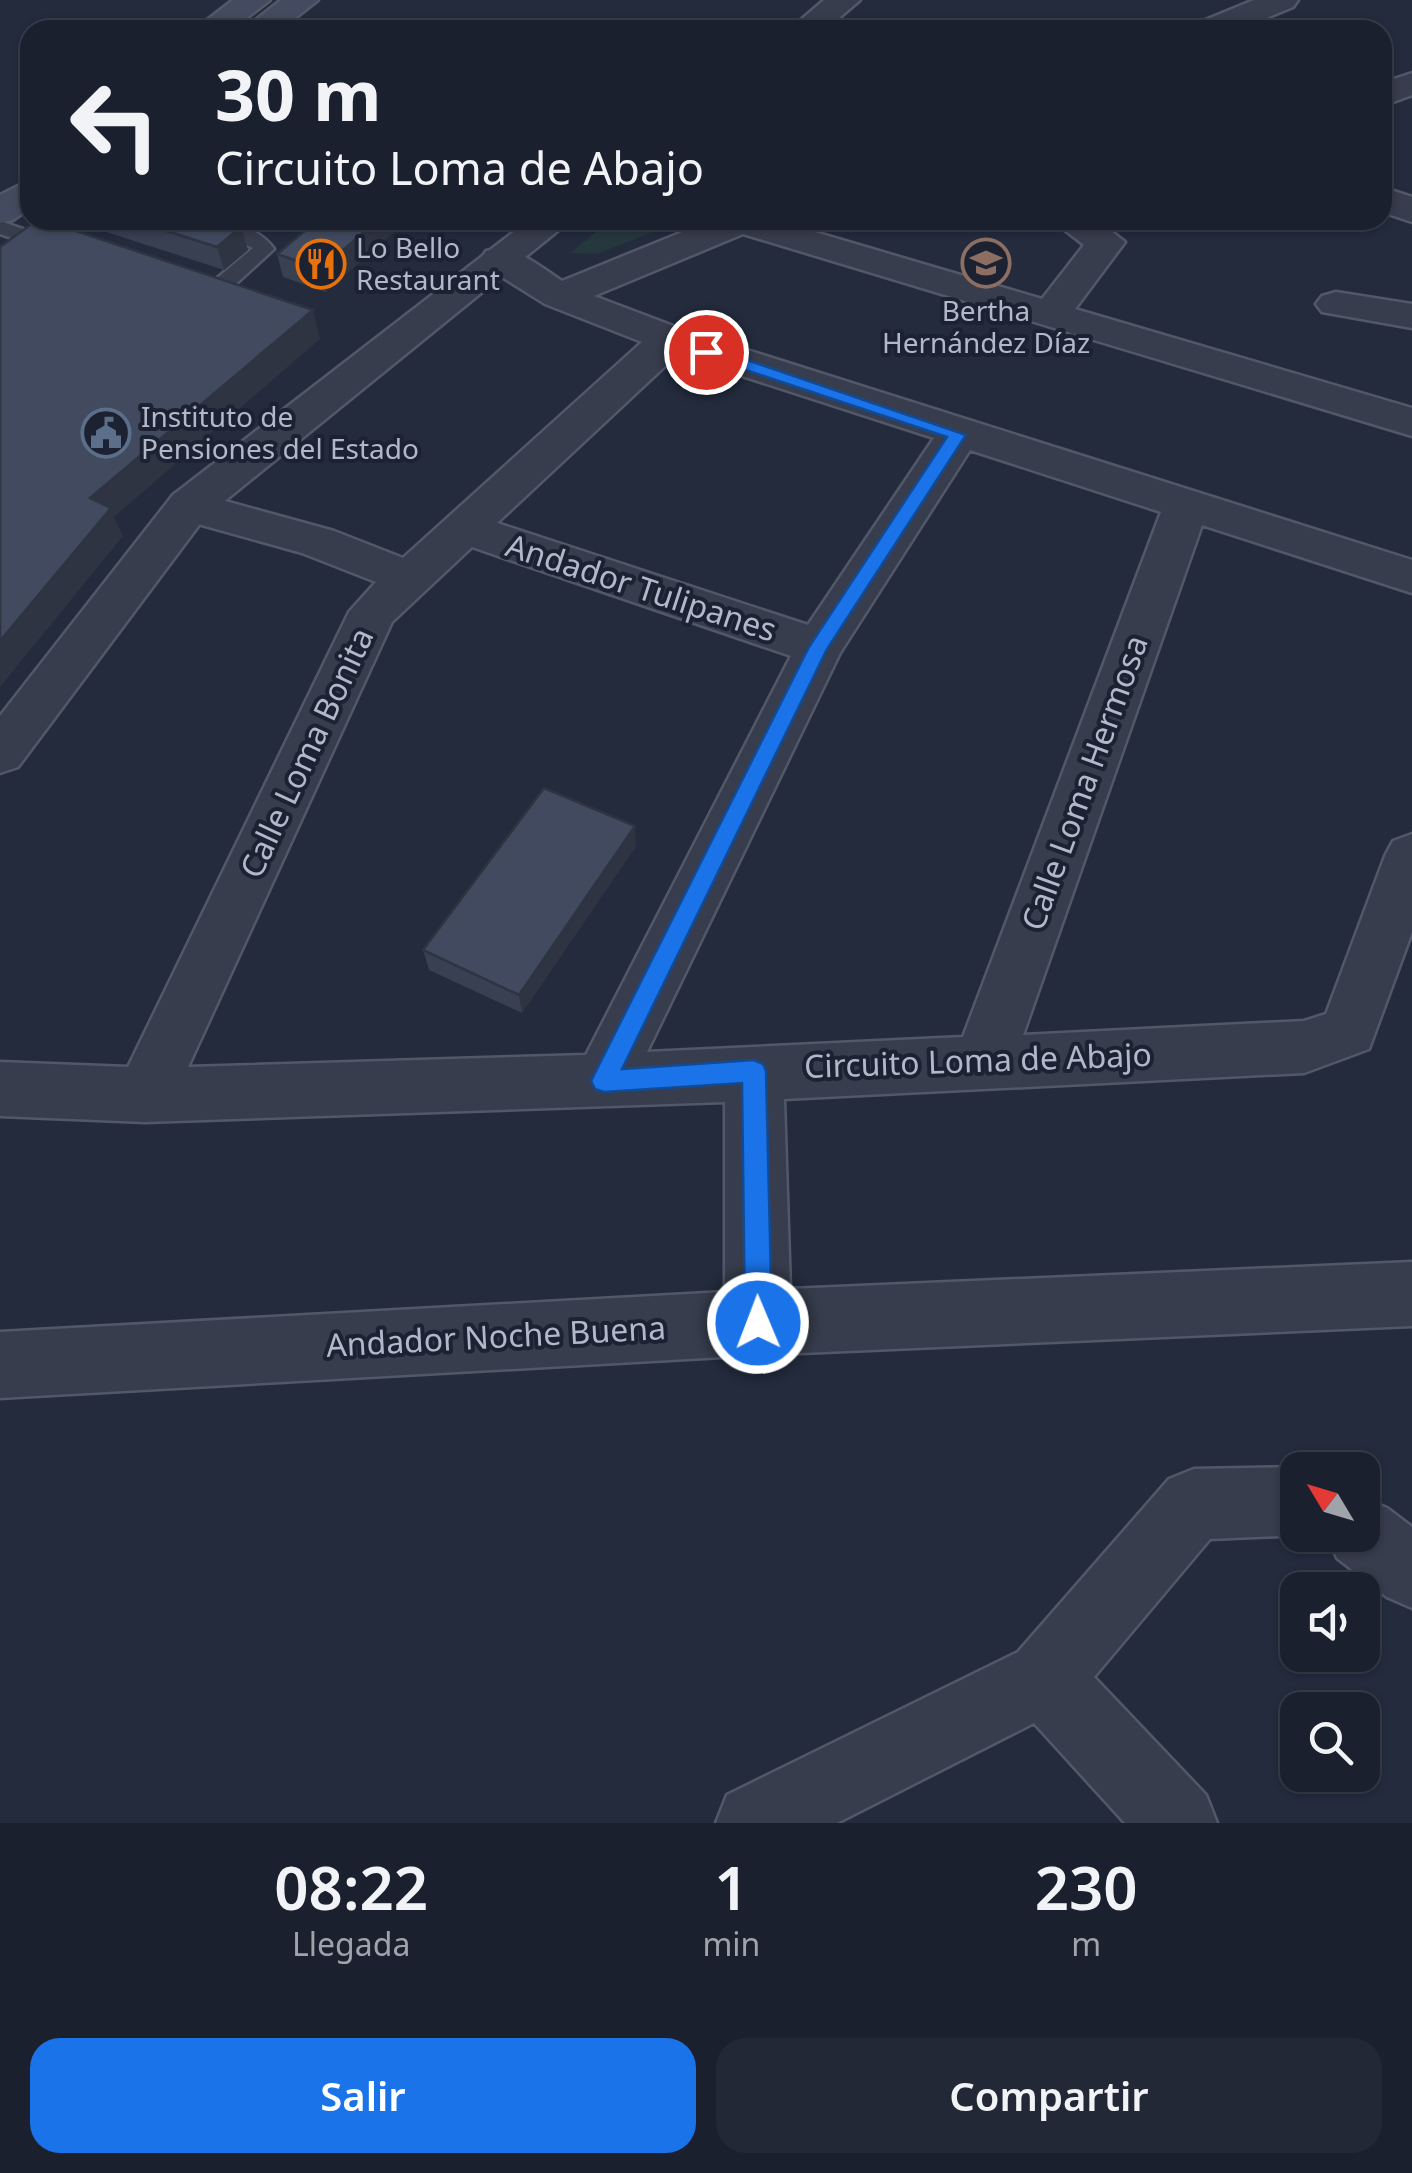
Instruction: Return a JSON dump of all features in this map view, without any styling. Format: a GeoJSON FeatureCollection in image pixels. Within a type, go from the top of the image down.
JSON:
{"type":"FeatureCollection","features":[{"type":"Feature","properties":{"kind":"main road"},"geometry":{"type":"LineString","coordinates":[[225,20],[254,0]]}},
{"type":"Feature","properties":{"kind":"main road"},"geometry":{"type":"LineString","coordinates":[[273,20],[302,0]]}},
{"type":"Feature","properties":{"kind":"main road"},"geometry":{"type":"LineString","coordinates":[[0,212],[15,175]]}},
{"type":"Feature","properties":{"kind":"street"},"geometry":{"type":"LineString","coordinates":[[818,20],[844,0]]}},
{"type":"Feature","properties":{"kind":"street"},"geometry":{"type":"LineString","coordinates":[[1200,0],[1240,17]]}},
{"type":"Feature","properties":{"kind":"street"},"geometry":{"type":"LineString","coordinates":[[1233,20],[1282,0]]}},
{"type":"Feature","properties":{"kind":"street"},"geometry":{"type":"LineString","coordinates":[[0,753],[189,506],[539,230]]}},
{"type":"Feature","properties":{"kind":"street"},"geometry":{"type":"LineString","coordinates":[[559,296],[721,230]]}},
{"type":"Feature","properties":{"kind":"street"},"geometry":{"type":"LineString","coordinates":[[773,230],[1412,422]]}},
{"type":"Feature","properties":{"kind":"street"},"geometry":{"type":"LineString","coordinates":[[1051,314],[1106,242],[1087,230]]}},
{"type":"Feature","properties":{"kind":"street"},"geometry":{"type":"LineString","coordinates":[[500,259],[559,296],[670,339],[958,435],[1412,577]]}},
{"type":"Feature","properties":{"kind":"street"},"geometry":{"type":"LineString","coordinates":[[1336,304],[1412,316]]}},
{"type":"Feature","properties":{"kind":"street","name":"Calle Loma Bonita"},"geometry":{"type":"LineString","coordinates":[[145,1095],[373,612],[670,339]]}},
{"type":"Feature","properties":{"kind":"street"},"geometry":{"type":"LineString","coordinates":[[604,1081],[818,647],[958,435]]}},
{"type":"Feature","properties":{"kind":"street"},"geometry":{"type":"LineString","coordinates":[[189,506],[318,542],[410,578]]}},
{"type":"Feature","properties":{"kind":"street","name":"Calle Loma Hermosa"},"geometry":{"type":"LineString","coordinates":[[984,1061],[1186,506]]}},
{"type":"Feature","properties":{"kind":"street","name":"Andador Tulipanes"},"geometry":{"type":"LineString","coordinates":[[463,528],[818,647]]}},
{"type":"Feature","properties":{"kind":"street","name":"Circuito Loma de Abajo"},"geometry":{"type":"LineString","coordinates":[[0,1088],[145,1095],[604,1081],[1304,1048],[1348,1030],[1412,856]]}},
{"type":"Feature","properties":{"kind":"street"},"geometry":{"type":"LineString","coordinates":[[754,1071],[758,1323]]}},
{"type":"Feature","properties":{"kind":"street","name":"Andador Noche Buena"},"geometry":{"type":"LineString","coordinates":[[0,1364],[758,1323],[1412,1294]]}},
{"type":"Feature","properties":{"kind":"street"},"geometry":{"type":"LineString","coordinates":[[754,1823],[1044,1678],[1194,1504],[1280,1502]]}},
{"type":"Feature","properties":{"kind":"street"},"geometry":{"type":"LineString","coordinates":[[1380,1548],[1412,1572]]}},
{"type":"Feature","properties":{"kind":"street"},"geometry":{"type":"LineString","coordinates":[[1044,1678],[1178,1823]]}},
{"type":"Feature","properties":{"kind":"lane"},"geometry":{"type":"LineString","coordinates":[[0,226],[74,252]]}},
{"type":"Feature","properties":{"kind":"lane"},"geometry":{"type":"LineString","coordinates":[[166,285],[207,298],[264,248],[258,240],[230,230]]}},
{"type":"Feature","properties":{"kind":"shaded area"},"geometry":{"type":"Polygon","coordinates":[[[599,230],[658,230],[597,254],[570,253],[599,230]]]}},
{"type":"Feature","properties":{"kind":"building","name":"Instituto de Pensiones del Estado"},"geometry":{"type":"Polygon","coordinates":[[[23,230],[73,230],[313,310],[90,498],[111,508],[0,641],[0,247],[23,230]]]}},
{"type":"Feature","properties":{"kind":"building"},"geometry":{"type":"Polygon","coordinates":[[[163,230],[237,230],[217,247],[163,230]]]}},
{"type":"Feature","properties":{"kind":"building"},"geometry":{"type":"Polygon","coordinates":[[[306,230],[366,230],[321,269],[277,254],[306,230]]]}},
{"type":"Feature","properties":{"kind":"building"},"geometry":{"type":"Polygon","coordinates":[[[544,788],[635,826],[519,995],[423,950],[544,788]]]}},
{"type":"Feature","properties":{"kind":"place","name":"Bertha Hernández Díaz"},"geometry":{"type":"Point","coordinates":[986,263]}},
{"type":"Feature","properties":{"kind":"place","name":"Lo Bello Restaurant"},"geometry":{"type":"Point","coordinates":[321,264]}},
{"type":"Feature","properties":{"kind":"place","name":"Instituto de Pensiones del Estado"},"geometry":{"type":"Point","coordinates":[106,433]}},
{"type":"Feature","properties":{"kind":"route"},"geometry":{"type":"LineString","coordinates":[[706,352],[958,435],[818,647],[604,1081],[754,1071],[758,1323]]}}]}
